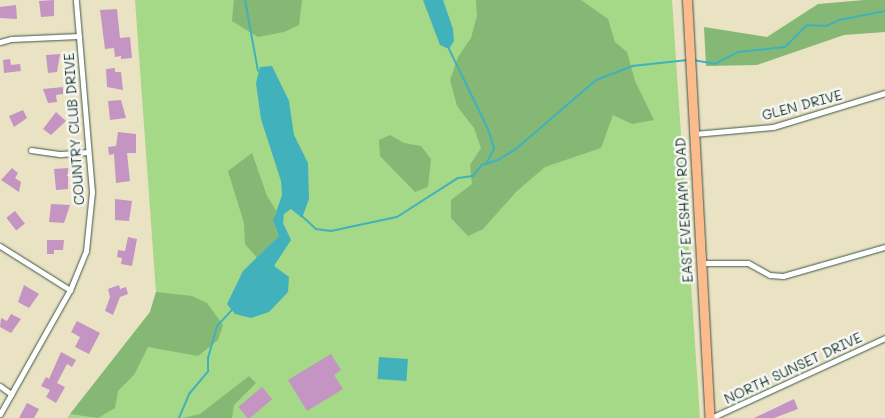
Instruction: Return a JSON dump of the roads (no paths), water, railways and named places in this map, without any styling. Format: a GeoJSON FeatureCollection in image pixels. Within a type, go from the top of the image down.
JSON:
{"type":"FeatureCollection","features":[{"type":"Feature","properties":{"kind":"main road","name":"EAST EVESHAM ROAD"},"geometry":{"type":"LineString","coordinates":[[687,0],[711,418]]}},
{"type":"Feature","properties":{"kind":"street","name":"COUNTRY CLUB DRIVE"},"geometry":{"type":"LineString","coordinates":[[0,414],[70,290],[86,251],[92,192],[76,0]]}},
{"type":"Feature","properties":{"kind":"street"},"geometry":{"type":"LineString","coordinates":[[0,42],[10,39],[79,36]]}},
{"type":"Feature","properties":{"kind":"street","name":"GLEN DRIVE"},"geometry":{"type":"LineString","coordinates":[[694,134],[773,127],[885,93]]}},
{"type":"Feature","properties":{"kind":"street"},"geometry":{"type":"LineString","coordinates":[[31,150],[61,154],[88,152]]}},
{"type":"Feature","properties":{"kind":"street"},"geometry":{"type":"LineString","coordinates":[[0,246],[70,290]]}},
{"type":"Feature","properties":{"kind":"street"},"geometry":{"type":"LineString","coordinates":[[701,263],[748,263],[770,275],[783,276],[885,246]]}},
{"type":"Feature","properties":{"kind":"street","name":"NORTH SUNSET DRIVE"},"geometry":{"type":"LineString","coordinates":[[711,418],[885,338]]}},
{"type":"Feature","properties":{"kind":"street"},"geometry":{"type":"LineString","coordinates":[[0,386],[11,394]]}},
{"type":"Feature","properties":{"kind":"water"},"geometry":{"type":"Polygon","coordinates":[[[423,0],[443,0],[453,29],[454,41],[449,49],[440,45],[423,0]]]}},
{"type":"Feature","properties":{"kind":"water"},"geometry":{"type":"Polygon","coordinates":[[[272,66],[289,101],[294,135],[308,163],[309,199],[302,218],[291,209],[284,214],[283,223],[291,240],[274,266],[289,277],[288,292],[269,312],[251,318],[235,314],[227,304],[243,271],[279,236],[273,221],[282,195],[281,181],[261,119],[256,83],[260,67],[272,66]]]}},
{"type":"Feature","properties":{"kind":"water"},"geometry":{"type":"Polygon","coordinates":[[[379,357],[408,359],[406,381],[377,379],[379,357]]]}},
{"type":"Feature","properties":{"kind":"waterway"},"geometry":{"type":"LineString","coordinates":[[245,0],[258,71]]}},
{"type":"Feature","properties":{"kind":"waterway"},"geometry":{"type":"LineString","coordinates":[[693,60],[715,64],[738,52],[785,47],[807,25],[826,26],[839,20],[885,11]]}},
{"type":"Feature","properties":{"kind":"waterway"},"geometry":{"type":"LineString","coordinates":[[449,49],[488,129],[494,149],[487,162]]}},
{"type":"Feature","properties":{"kind":"waterway"},"geometry":{"type":"LineString","coordinates":[[302,216],[316,229],[331,231],[397,217],[458,178],[473,176],[482,165],[498,160],[517,148],[596,80],[632,66],[688,60]]}},
{"type":"Feature","properties":{"kind":"waterway"},"geometry":{"type":"LineString","coordinates":[[179,418],[189,394],[208,371],[208,358],[217,326],[233,309]]}}]}
